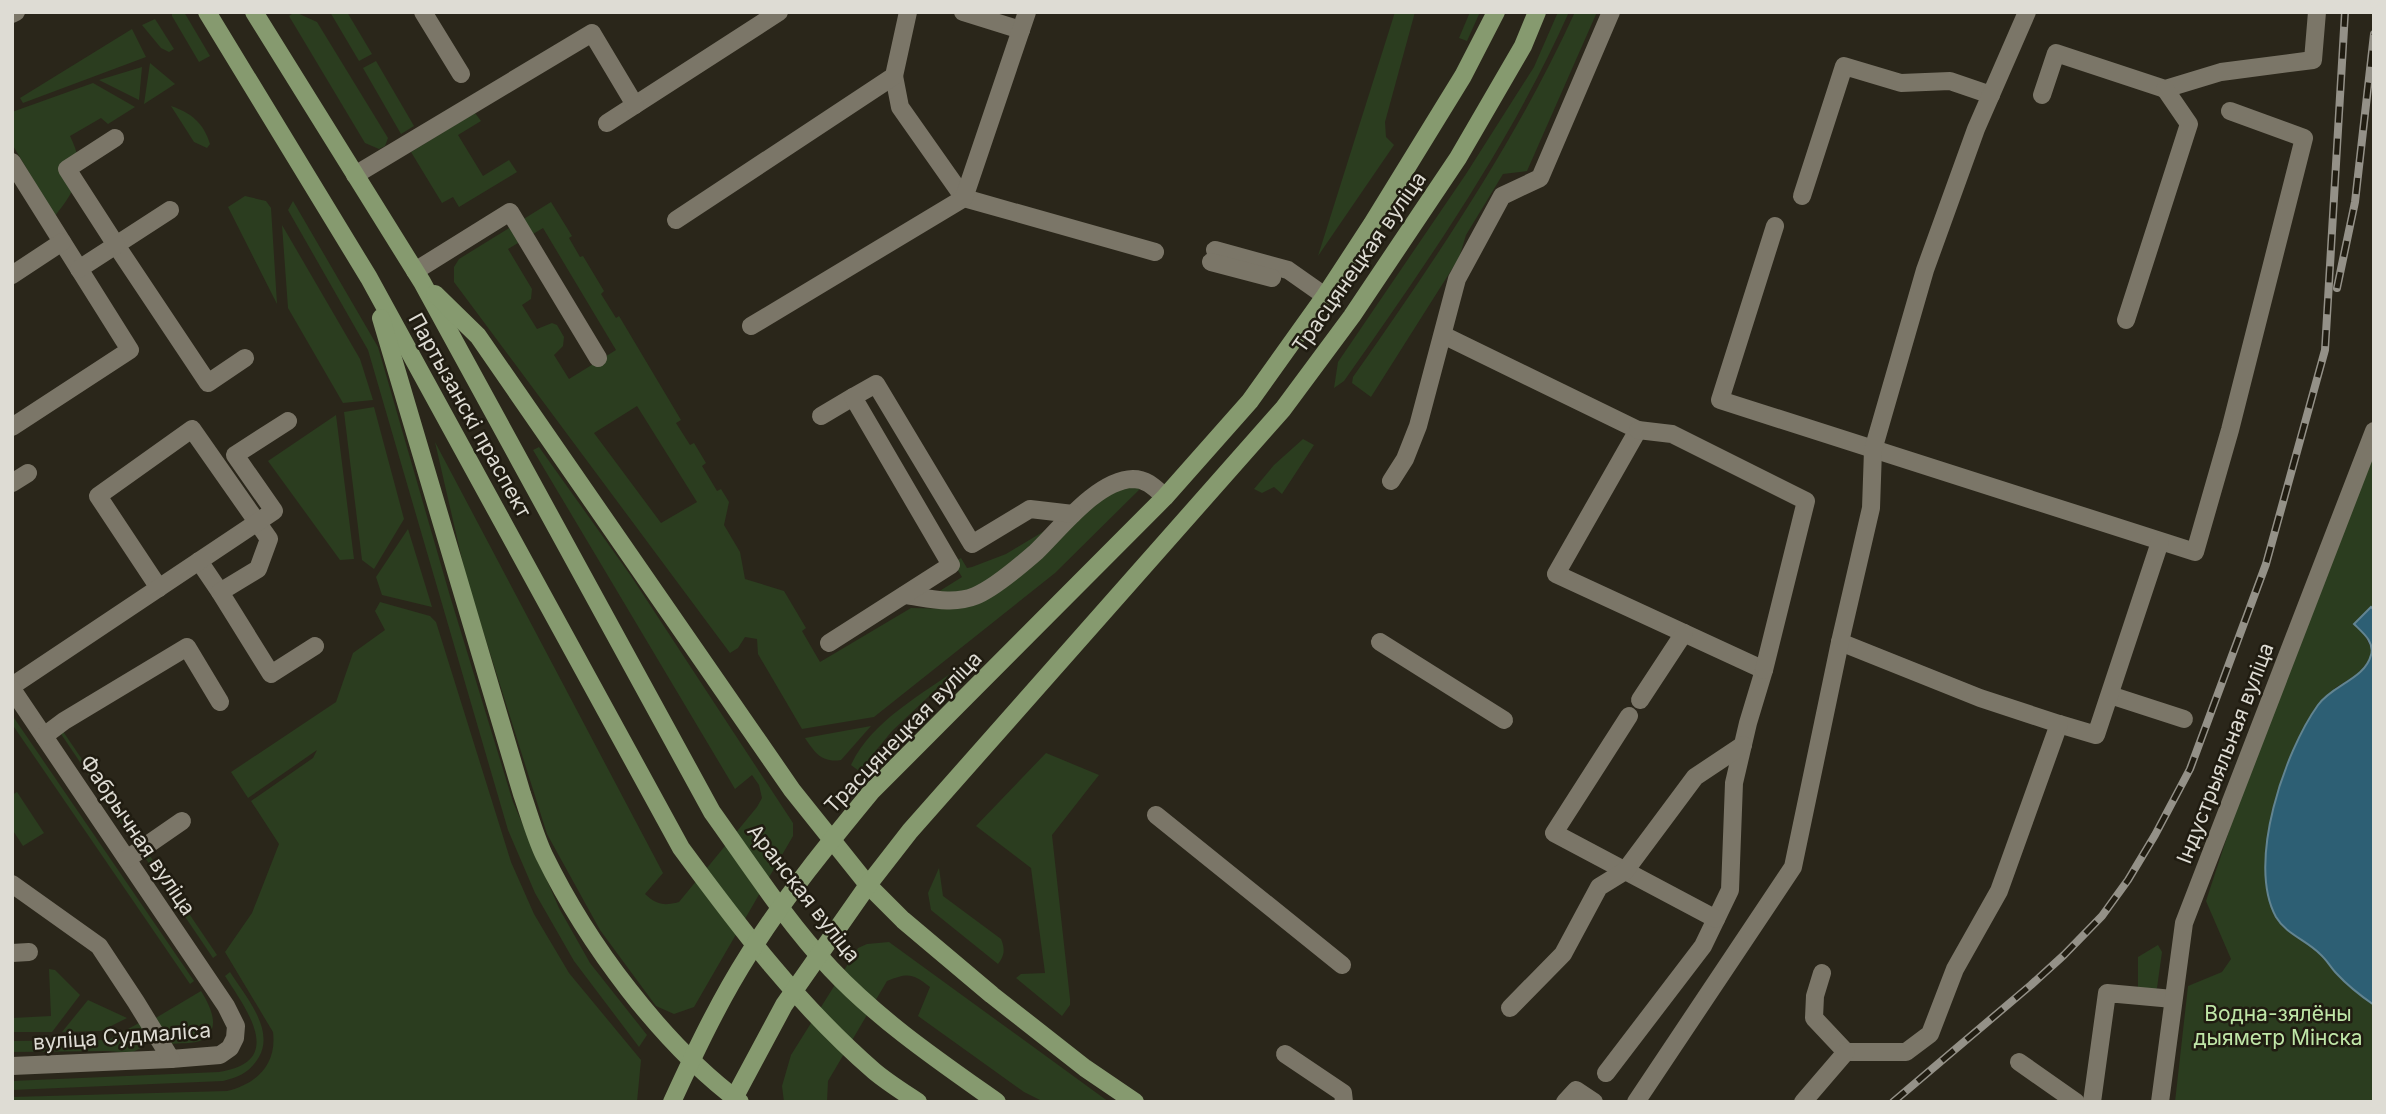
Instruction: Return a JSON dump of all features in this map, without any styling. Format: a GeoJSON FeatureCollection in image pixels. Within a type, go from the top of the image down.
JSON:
{"type":"FeatureCollection","features":[{"type":"Feature","properties":{"kind":"main road","name":"Партызанскі праспект"},"geometry":{"type":"LineString","coordinates":[[254,12],[419,276],[712,812]]}},
{"type":"Feature","properties":{"kind":"main road","name":"Трасцянецкая вуліца"},"geometry":{"type":"LineString","coordinates":[[672,1102],[691,1060],[749,954],[831,839],[872,792],[1165,496],[1250,401],[1325,296],[1463,76],[1496,12]]}},
{"type":"Feature","properties":{"kind":"main road","name":"Трасцянецкая вуліца"},"geometry":{"type":"LineString","coordinates":[[735,1100],[784,1005],[868,884],[910,831],[1283,409],[1352,316],[1458,158],[1523,46],[1537,12]]}},
{"type":"Feature","properties":{"kind":"main road","name":"Партызанскі праспект"},"geometry":{"type":"LineString","coordinates":[[210,13],[369,278],[681,848],[741,930],[807,1008],[876,1073],[918,1102]]}},
{"type":"Feature","properties":{"kind":"main road"},"geometry":{"type":"LineString","coordinates":[[419,276],[478,336],[784,779],[868,884],[903,920],[992,995],[1085,1068],[1135,1102]]}},
{"type":"Feature","properties":{"kind":"main road"},"geometry":{"type":"LineString","coordinates":[[369,278],[405,392],[522,794],[543,853],[598,946],[640,1003],[691,1060],[735,1100]]}},
{"type":"Feature","properties":{"kind":"main road"},"geometry":{"type":"LineString","coordinates":[[1165,496],[1188,516]]}},
{"type":"Feature","properties":{"kind":"main road","name":"Аранская вуліца"},"geometry":{"type":"LineString","coordinates":[[712,812],[770,893],[831,969],[903,1036],[997,1102]]}},
{"type":"Feature","properties":{"kind":"street"},"geometry":{"type":"LineString","coordinates":[[423,12],[461,74]]}},
{"type":"Feature","properties":{"kind":"street"},"geometry":{"type":"LineString","coordinates":[[607,123],[779,12]]}},
{"type":"Feature","properties":{"kind":"street"},"geometry":{"type":"LineString","coordinates":[[908,12],[894,76],[900,107],[964,198],[1155,252]]}},
{"type":"Feature","properties":{"kind":"street"},"geometry":{"type":"LineString","coordinates":[[963,12],[1021,30]]}},
{"type":"Feature","properties":{"kind":"street"},"geometry":{"type":"LineString","coordinates":[[751,326],[964,198],[1027,12]]}},
{"type":"Feature","properties":{"kind":"street"},"geometry":{"type":"LineString","coordinates":[[1391,481],[1405,459],[1418,426],[1457,279],[1503,196],[1540,178],[1611,12]]}},
{"type":"Feature","properties":{"kind":"street"},"geometry":{"type":"LineString","coordinates":[[1636,1102],[1793,867],[1871,508],[1872,450],[1925,270],[1976,129],[2026,12]]}},
{"type":"Feature","properties":{"kind":"street"},"geometry":{"type":"LineString","coordinates":[[2042,95],[2056,53],[2165,89],[2221,72],[2313,60],[2317,12]]}},
{"type":"Feature","properties":{"kind":"street"},"geometry":{"type":"LineString","coordinates":[[355,175],[592,33],[635,105]]}},
{"type":"Feature","properties":{"kind":"street"},"geometry":{"type":"LineString","coordinates":[[1802,196],[1844,66],[1901,83],[1950,81],[1991,95]]}},
{"type":"Feature","properties":{"kind":"street"},"geometry":{"type":"LineString","coordinates":[[676,220],[894,76]]}},
{"type":"Feature","properties":{"kind":"street"},"geometry":{"type":"LineString","coordinates":[[2126,320],[2189,124],[2165,89]]}},
{"type":"Feature","properties":{"kind":"street"},"geometry":{"type":"LineString","coordinates":[[1775,226],[1720,400],[2194,552],[2230,430],[2304,138],[2230,111]]}},
{"type":"Feature","properties":{"kind":"street"},"geometry":{"type":"LineString","coordinates":[[115,138],[67,169],[208,383],[245,358]]}},
{"type":"Feature","properties":{"kind":"street"},"geometry":{"type":"LineString","coordinates":[[12,162],[130,351],[12,427]]}},
{"type":"Feature","properties":{"kind":"street"},"geometry":{"type":"LineString","coordinates":[[79,269],[170,210]]}},
{"type":"Feature","properties":{"kind":"street"},"geometry":{"type":"LineString","coordinates":[[419,276],[510,212],[598,358]]}},
{"type":"Feature","properties":{"kind":"street"},"geometry":{"type":"LineString","coordinates":[[12,275],[62,242]]}},
{"type":"Feature","properties":{"kind":"street"},"geometry":{"type":"LineString","coordinates":[[1213,256],[1292,273],[1325,296]]}},
{"type":"Feature","properties":{"kind":"street"},"geometry":{"type":"LineString","coordinates":[[1443,335],[1639,430],[1672,434],[1806,501],[1734,783],[1730,890],[1703,946],[1606,1073]]}},
{"type":"Feature","properties":{"kind":"street"},"geometry":{"type":"LineString","coordinates":[[821,416],[876,384],[972,544],[1030,509],[1073,514]]}},
{"type":"Feature","properties":{"kind":"street"},"geometry":{"type":"LineString","coordinates":[[829,643],[951,565],[853,397]]}},
{"type":"Feature","properties":{"kind":"street"},"geometry":{"type":"LineString","coordinates":[[12,687],[274,511],[234,455],[288,421]]}},
{"type":"Feature","properties":{"kind":"street"},"geometry":{"type":"LineString","coordinates":[[159,588],[98,496],[192,429],[269,539],[258,569],[220,592]]}},
{"type":"Feature","properties":{"kind":"street"},"geometry":{"type":"LineString","coordinates":[[1639,430],[1556,574],[1764,670]]}},
{"type":"Feature","properties":{"kind":"street","name":"Індустрыяльная вуліца"},"geometry":{"type":"LineString","coordinates":[[2160,1102],[2184,923],[2374,431]]}},
{"type":"Feature","properties":{"kind":"street"},"geometry":{"type":"LineString","coordinates":[[12,483],[28,473]]}},
{"type":"Feature","properties":{"kind":"street"},"geometry":{"type":"LineString","coordinates":[[905,595],[954,601],[977,596],[1035,552],[1073,514],[1106,488],[1132,479],[1149,482],[1165,496]]}},
{"type":"Feature","properties":{"kind":"street"},"geometry":{"type":"LineString","coordinates":[[1840,642],[1980,698],[2096,736],[2160,542]]}},
{"type":"Feature","properties":{"kind":"street"},"geometry":{"type":"LineString","coordinates":[[199,561],[271,674],[315,646]]}},
{"type":"Feature","properties":{"kind":"street"},"geometry":{"type":"LineString","coordinates":[[1640,700],[1684,633]]}},
{"type":"Feature","properties":{"kind":"street"},"geometry":{"type":"LineString","coordinates":[[1380,642],[1504,720]]}},
{"type":"Feature","properties":{"kind":"street"},"geometry":{"type":"LineString","coordinates":[[44,736],[64,721],[187,647],[220,702]]}},
{"type":"Feature","properties":{"kind":"street","name":"Фабрычная вуліца"},"geometry":{"type":"LineString","coordinates":[[12,687],[226,1006]]}},
{"type":"Feature","properties":{"kind":"street"},"geometry":{"type":"LineString","coordinates":[[2109,695],[2184,719]]}},
{"type":"Feature","properties":{"kind":"street"},"geometry":{"type":"LineString","coordinates":[[1629,716],[1554,833],[1716,919]]}},
{"type":"Feature","properties":{"kind":"street"},"geometry":{"type":"LineString","coordinates":[[1822,972],[1815,996],[1814,1018],[1846,1052],[1906,1052],[1930,1034],[1955,969],[1999,891],[2059,724]]}},
{"type":"Feature","properties":{"kind":"street"},"geometry":{"type":"LineString","coordinates":[[1510,1008],[1563,954],[1600,887],[1625,871],[1695,777],[1743,745]]}},
{"type":"Feature","properties":{"kind":"street"},"geometry":{"type":"LineString","coordinates":[[1156,815],[1342,965]]}},
{"type":"Feature","properties":{"kind":"street"},"geometry":{"type":"LineString","coordinates":[[127,859],[182,821]]}},
{"type":"Feature","properties":{"kind":"street"},"geometry":{"type":"LineString","coordinates":[[12,884],[99,946],[171,1059]]}},
{"type":"Feature","properties":{"kind":"street"},"geometry":{"type":"LineString","coordinates":[[2092,1102],[2107,993],[2173,999]]}},
{"type":"Feature","properties":{"kind":"street","name":"вуліца Судмаліса"},"geometry":{"type":"LineString","coordinates":[[12,1066],[220,1055],[230,1048],[235,1038],[236,1026],[226,1006]]}},
{"type":"Feature","properties":{"kind":"street"},"geometry":{"type":"LineString","coordinates":[[1803,1102],[1846,1052]]}},
{"type":"Feature","properties":{"kind":"street"},"geometry":{"type":"LineString","coordinates":[[1285,1054],[1343,1093],[1344,1102]]}},
{"type":"Feature","properties":{"kind":"street"},"geometry":{"type":"LineString","coordinates":[[2019,1062],[2076,1102]]}},
{"type":"Feature","properties":{"kind":"street"},"geometry":{"type":"LineString","coordinates":[[1564,1102],[1576,1090],[1594,1102]]}},
{"type":"Feature","properties":{"kind":"green space"},"geometry":{"type":"Polygon","coordinates":[[[172,12],[184,12],[210,56],[199,62],[172,12]]]}},
{"type":"Feature","properties":{"kind":"green space"},"geometry":{"type":"Polygon","coordinates":[[[295,12],[317,22],[388,138],[385,146],[379,149],[365,143],[289,16],[295,12]]]}},
{"type":"Feature","properties":{"kind":"green space"},"geometry":{"type":"Polygon","coordinates":[[[330,12],[347,12],[372,54],[359,61],[330,12]]]}},
{"type":"Feature","properties":{"kind":"green space"},"geometry":{"type":"Polygon","coordinates":[[[1395,12],[1415,12],[1385,122],[1386,137],[1394,145],[1318,256],[1395,12]]]}},
{"type":"Feature","properties":{"kind":"green space"},"geometry":{"type":"Polygon","coordinates":[[[1470,12],[1480,12],[1467,41],[1459,38],[1470,12]]]}},
{"type":"Feature","properties":{"kind":"green space"},"geometry":{"type":"Polygon","coordinates":[[[1558,12],[1569,12],[1521,109],[1494,156],[1406,292],[1344,381],[1334,388],[1338,362],[1466,174],[1534,67],[1558,12]]]}},
{"type":"Feature","properties":{"kind":"green space"},"geometry":{"type":"Polygon","coordinates":[[[1575,12],[1597,12],[1527,171],[1503,174],[1466,235],[1459,258],[1371,397],[1352,383],[1353,377],[1414,289],[1500,154],[1527,108],[1575,12]]]}},
{"type":"Feature","properties":{"kind":"green space"},"geometry":{"type":"Polygon","coordinates":[[[155,19],[174,49],[169,52],[161,48],[142,25],[155,19]]]}},
{"type":"Feature","properties":{"kind":"green space"},"geometry":{"type":"Polygon","coordinates":[[[132,29],[146,57],[23,103],[20,98],[132,29]]]}},
{"type":"Feature","properties":{"kind":"green space"},"geometry":{"type":"Polygon","coordinates":[[[376,61],[414,126],[401,134],[363,68],[376,61]]]}},
{"type":"Feature","properties":{"kind":"green space"},"geometry":{"type":"Polygon","coordinates":[[[150,63],[175,84],[144,104],[150,63]]]}},
{"type":"Feature","properties":{"kind":"green space"},"geometry":{"type":"Polygon","coordinates":[[[142,67],[139,100],[99,80],[142,67]]]}},
{"type":"Feature","properties":{"kind":"green space"},"geometry":{"type":"Polygon","coordinates":[[[93,83],[135,107],[108,124],[101,118],[70,136],[79,169],[74,187],[55,216],[12,144],[12,112],[93,83]]]}},
{"type":"Feature","properties":{"kind":"green space"},"geometry":{"type":"Polygon","coordinates":[[[171,106],[190,115],[200,124],[210,144],[207,148],[194,142],[171,106]]]}},
{"type":"Feature","properties":{"kind":"green space"},"geometry":{"type":"Polygon","coordinates":[[[475,113],[481,121],[458,135],[483,176],[509,160],[517,172],[459,207],[453,197],[442,203],[411,152],[475,113]]]}},
{"type":"Feature","properties":{"kind":"green space"},"geometry":{"type":"Polygon","coordinates":[[[245,196],[266,201],[271,208],[277,304],[228,207],[245,196]]]}},
{"type":"Feature","properties":{"kind":"green space"},"geometry":{"type":"Polygon","coordinates":[[[293,201],[378,347],[513,802],[559,908],[590,963],[647,1035],[639,1047],[574,961],[535,893],[508,830],[368,350],[288,210],[293,201]]]}},
{"type":"Feature","properties":{"kind":"green space"},"geometry":{"type":"Polygon","coordinates":[[[551,202],[572,236],[569,238],[580,257],[583,256],[604,291],[601,294],[616,318],[619,316],[681,420],[676,423],[690,445],[694,443],[706,463],[702,466],[717,491],[721,489],[729,502],[724,525],[740,552],[745,579],[784,591],[806,628],[802,631],[820,662],[911,608],[955,609],[973,604],[1087,506],[1128,483],[1143,486],[1055,573],[874,717],[802,729],[758,654],[757,639],[745,637],[738,648],[730,653],[454,282],[454,267],[459,259],[551,202]],[[543,228],[508,249],[532,289],[531,299],[522,305],[537,329],[552,323],[557,325],[564,337],[563,346],[554,355],[569,379],[616,350],[543,228]],[[637,406],[594,433],[661,523],[697,502],[637,406]]]}},
{"type":"Feature","properties":{"kind":"green space"},"geometry":{"type":"Polygon","coordinates":[[[282,225],[360,359],[373,400],[343,403],[288,308],[282,225]]]}},
{"type":"Feature","properties":{"kind":"green space"},"geometry":{"type":"Polygon","coordinates":[[[374,407],[404,519],[374,569],[362,560],[344,412],[374,407]]]}},
{"type":"Feature","properties":{"kind":"green space"},"geometry":{"type":"Polygon","coordinates":[[[336,415],[354,559],[340,560],[268,461],[336,415]]]}},
{"type":"Feature","properties":{"kind":"green space"},"geometry":{"type":"Polygon","coordinates":[[[1303,439],[1314,445],[1282,494],[1274,487],[1262,493],[1254,489],[1274,465],[1303,439]]]}},
{"type":"Feature","properties":{"kind":"green space"},"geometry":{"type":"Polygon","coordinates":[[[435,442],[663,873],[645,894],[661,904],[679,902],[757,807],[762,798],[759,785],[752,775],[735,789],[533,450],[539,447],[631,576],[793,823],[793,836],[694,1007],[674,1014],[656,1006],[600,930],[547,834],[466,577],[435,442]]]}},
{"type":"Feature","properties":{"kind":"green space","name":"Водна-зялёны дыяметр Мінска"},"geometry":{"type":"Polygon","coordinates":[[[2374,454],[2374,610],[2372,607],[2365,636],[2372,650],[2371,658],[2358,674],[2335,688],[2272,809],[2267,856],[2269,896],[2277,919],[2284,928],[2324,956],[2338,976],[2374,1005],[2374,1102],[2175,1102],[2188,986],[2222,972],[2231,959],[2206,901],[2250,767],[2374,454]]]}},
{"type":"Feature","properties":{"kind":"green space"},"geometry":{"type":"Polygon","coordinates":[[[408,529],[432,607],[382,595],[376,577],[408,529]]]}},
{"type":"Feature","properties":{"kind":"green space"},"geometry":{"type":"Polygon","coordinates":[[[1046,530],[1019,557],[989,581],[963,593],[938,592],[962,577],[956,561],[961,558],[967,568],[972,567],[1006,554],[1046,530]]]}},
{"type":"Feature","properties":{"kind":"green space"},"geometry":{"type":"Polygon","coordinates":[[[380,602],[430,616],[436,622],[511,862],[534,914],[569,973],[641,1060],[637,1102],[12,1102],[12,1097],[227,1091],[256,1078],[263,1071],[272,1054],[273,1032],[225,952],[252,913],[279,844],[251,801],[313,758],[317,750],[248,798],[231,772],[336,702],[353,653],[385,630],[375,611],[380,602]]]}},
{"type":"Feature","properties":{"kind":"green space"},"geometry":{"type":"Polygon","coordinates":[[[961,666],[892,731],[859,771],[851,765],[871,735],[885,722],[961,666]]]}},
{"type":"Feature","properties":{"kind":"green space"},"geometry":{"type":"Polygon","coordinates":[[[12,715],[194,981],[190,984],[12,724],[12,715]]]}},
{"type":"Feature","properties":{"kind":"green space"},"geometry":{"type":"Polygon","coordinates":[[[871,726],[841,760],[834,761],[820,756],[805,738],[871,726]]]}},
{"type":"Feature","properties":{"kind":"green space"},"geometry":{"type":"Polygon","coordinates":[[[60,727],[139,843],[136,845],[57,728],[60,727]]]}},
{"type":"Feature","properties":{"kind":"green space"},"geometry":{"type":"Polygon","coordinates":[[[1046,753],[1099,775],[1052,835],[1070,999],[1070,1005],[1062,1016],[1016,978],[1021,974],[1045,973],[1031,868],[976,826],[1046,753]]]}},
{"type":"Feature","properties":{"kind":"green space"},"geometry":{"type":"Polygon","coordinates":[[[17,792],[44,833],[23,846],[12,829],[12,795],[17,792]]]}},
{"type":"Feature","properties":{"kind":"green space"},"geometry":{"type":"Polygon","coordinates":[[[148,853],[217,955],[213,958],[144,856],[148,853]]]}},
{"type":"Feature","properties":{"kind":"green space"},"geometry":{"type":"Polygon","coordinates":[[[939,868],[943,896],[1001,939],[1004,952],[998,964],[931,910],[928,893],[939,868]]]}},
{"type":"Feature","properties":{"kind":"green space"},"geometry":{"type":"Polygon","coordinates":[[[889,942],[1109,1102],[1044,1102],[1024,1092],[918,1016],[930,987],[919,979],[905,976],[887,981],[828,1081],[827,1102],[784,1102],[782,1086],[791,1055],[858,948],[867,944],[889,942]]]}},
{"type":"Feature","properties":{"kind":"green space"},"geometry":{"type":"Polygon","coordinates":[[[2158,945],[2162,952],[2157,988],[2152,992],[2138,990],[2138,957],[2158,945]]]}},
{"type":"Feature","properties":{"kind":"green space"},"geometry":{"type":"Polygon","coordinates":[[[49,969],[55,970],[80,995],[52,1032],[12,1032],[12,1018],[51,1016],[49,969]]]}},
{"type":"Feature","properties":{"kind":"green space"},"geometry":{"type":"Polygon","coordinates":[[[230,972],[256,1013],[263,1035],[259,1057],[252,1067],[239,1076],[223,1081],[12,1090],[12,1081],[219,1072],[240,1066],[252,1057],[256,1046],[255,1033],[250,1018],[225,976],[230,972]]]}},
{"type":"Feature","properties":{"kind":"green space"},"geometry":{"type":"Polygon","coordinates":[[[201,991],[212,1016],[212,1030],[199,1041],[169,1044],[154,1019],[201,991]]]}},
{"type":"Feature","properties":{"kind":"green space"},"geometry":{"type":"Polygon","coordinates":[[[88,1000],[127,1018],[101,1031],[62,1032],[88,1000]]]}},
{"type":"Feature","properties":{"kind":"green space"},"geometry":{"type":"Polygon","coordinates":[[[139,1023],[145,1035],[143,1047],[131,1053],[12,1052],[12,1041],[108,1040],[139,1023]]]}},
{"type":"Feature","properties":{"kind":"water"},"geometry":{"type":"Polygon","coordinates":[[[2371,607],[2374,610],[2374,1005],[2346,983],[2314,949],[2280,923],[2268,894],[2265,868],[2273,808],[2293,750],[2305,725],[2324,698],[2368,663],[2371,646],[2354,624],[2371,607]]]}},
{"type":"Feature","properties":{"kind":"railway"},"geometry":{"type":"LineString","coordinates":[[1893,1102],[2031,985],[2102,916],[2155,835],[2190,769],[2266,564],[2325,350],[2345,12]]}},
{"type":"Feature","properties":{"kind":"railway"},"geometry":{"type":"LineString","coordinates":[[2337,288],[2355,202],[2374,34]]}}]}
